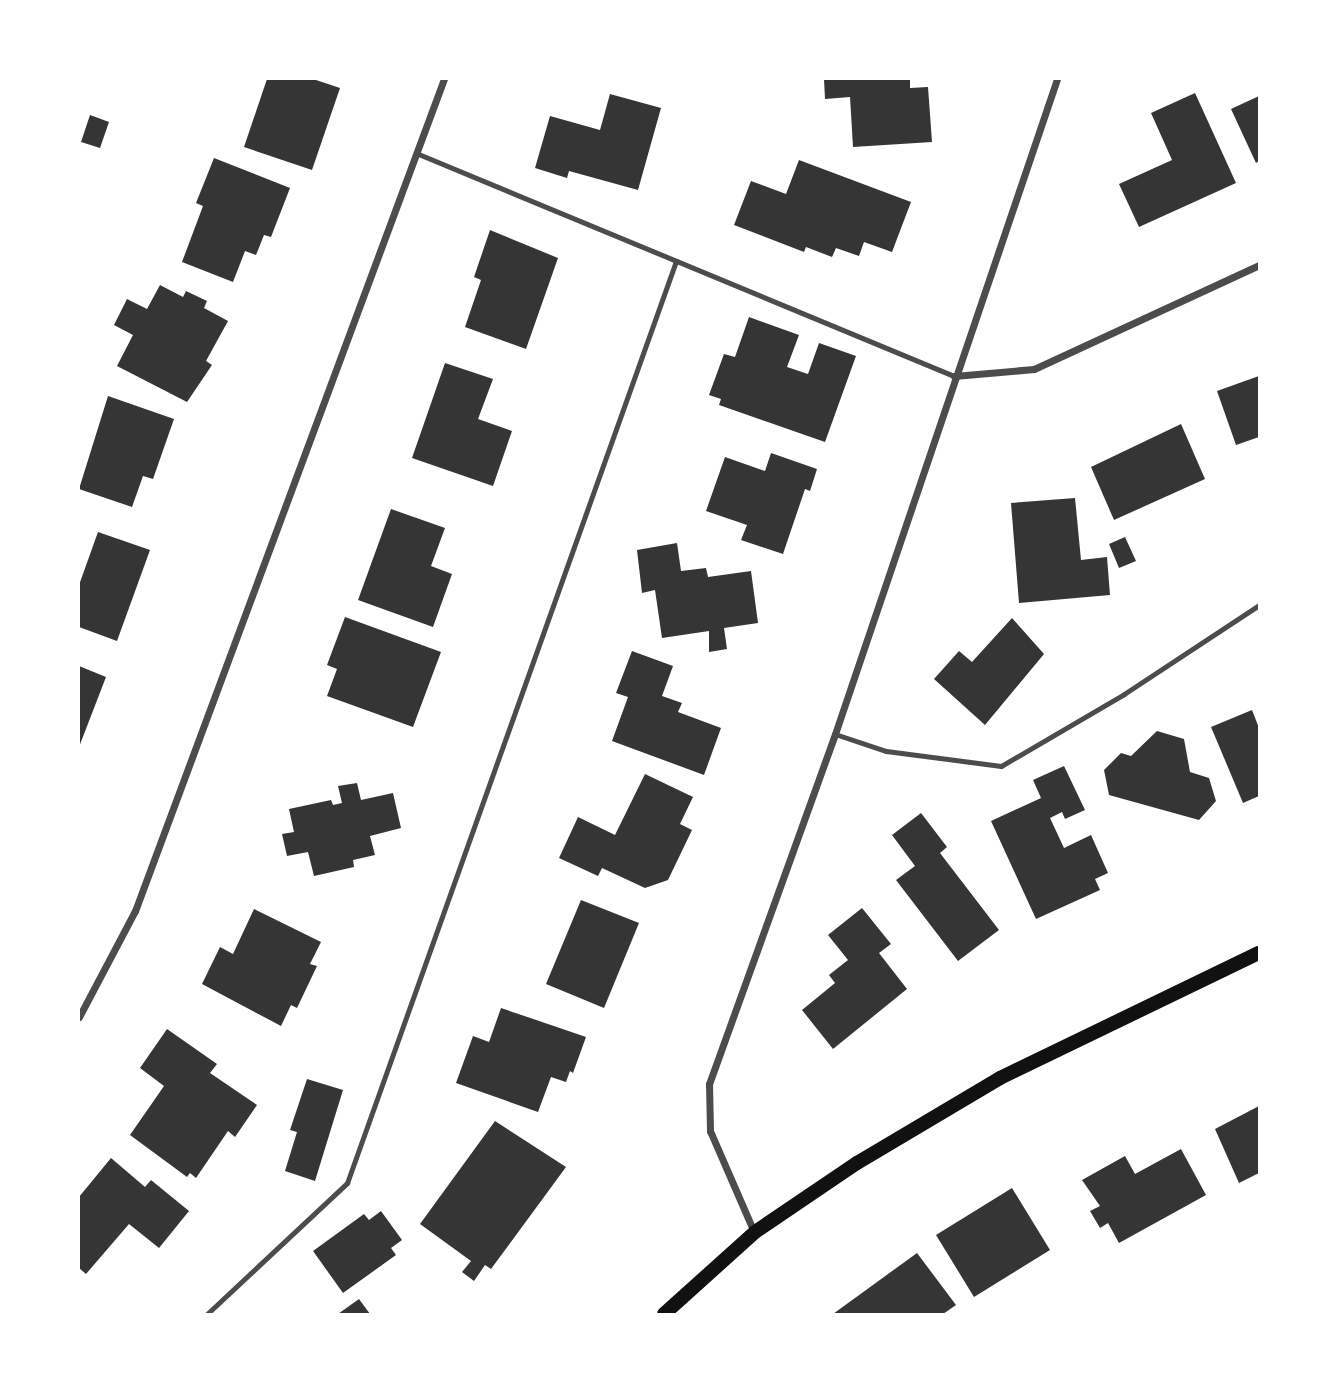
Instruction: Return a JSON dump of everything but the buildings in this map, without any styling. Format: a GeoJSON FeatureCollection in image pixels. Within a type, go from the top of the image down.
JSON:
{"type":"FeatureCollection","features":[{"type":"Feature","properties":{"kind":"main road"},"geometry":{"type":"LineString","coordinates":[[664,1314],[755,1232],[857,1163],[1000,1078],[1259,953]]}},
{"type":"Feature","properties":{"kind":"street"},"geometry":{"type":"LineString","coordinates":[[79,1017],[135,911],[444,79]]}},
{"type":"Feature","properties":{"kind":"street"},"geometry":{"type":"LineString","coordinates":[[755,1232],[710,1131],[709,1084],[835,734],[954,376],[1057,79]]}},
{"type":"Feature","properties":{"kind":"street"},"geometry":{"type":"LineString","coordinates":[[954,376],[1034,369],[1259,265]]}},
{"type":"Feature","properties":{"kind":"lane"},"geometry":{"type":"LineString","coordinates":[[416,153],[954,376]]}},
{"type":"Feature","properties":{"kind":"lane"},"geometry":{"type":"LineString","coordinates":[[207,1314],[347,1183],[676,261]]}},
{"type":"Feature","properties":{"kind":"lane"},"geometry":{"type":"LineString","coordinates":[[835,734],[886,751],[1001,766],[1124,694],[1259,605]]}}]}
